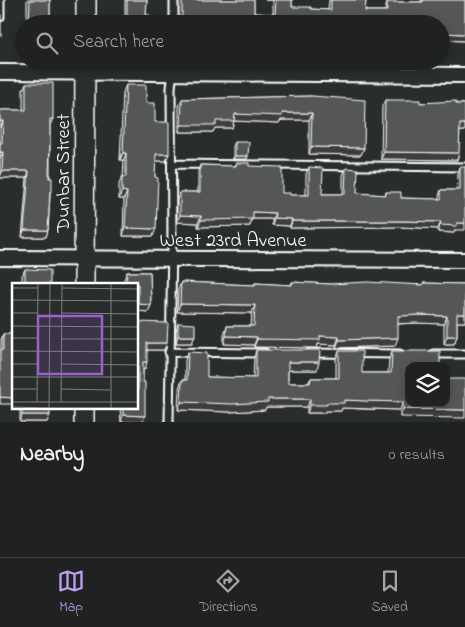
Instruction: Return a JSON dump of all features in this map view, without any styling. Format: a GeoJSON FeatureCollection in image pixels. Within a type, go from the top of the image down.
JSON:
{"type":"FeatureCollection","features":[{"type":"Feature","properties":{"kind":"main road"},"geometry":{"type":"LineString","coordinates":[[86,0],[86,15]]}},
{"type":"Feature","properties":{"kind":"main road","name":"Dunbar Street"},"geometry":{"type":"LineString","coordinates":[[84,283],[85,70]]}},
{"type":"Feature","properties":{"kind":"street"},"geometry":{"type":"LineString","coordinates":[[0,72],[34,70]]}},
{"type":"Feature","properties":{"kind":"street"},"geometry":{"type":"LineString","coordinates":[[282,70],[465,75]]}},
{"type":"Feature","properties":{"kind":"street","name":"West 23rd Avenue"},"geometry":{"type":"LineString","coordinates":[[0,258],[465,260]]}},
{"type":"Feature","properties":{"kind":"lane"},"geometry":{"type":"LineString","coordinates":[[0,0],[0,17]]}},
{"type":"Feature","properties":{"kind":"lane"},"geometry":{"type":"LineString","coordinates":[[174,0],[174,15]]}},
{"type":"Feature","properties":{"kind":"lane"},"geometry":{"type":"LineString","coordinates":[[169,422],[173,70]]}},
{"type":"Feature","properties":{"kind":"lane"},"geometry":{"type":"LineString","coordinates":[[172,164],[465,167]]}},
{"type":"Feature","properties":{"kind":"lane"},"geometry":{"type":"LineString","coordinates":[[169,352],[278,353]]}},
{"type":"Feature","properties":{"kind":"lane"},"geometry":{"type":"LineString","coordinates":[[298,353],[406,354]]}},
{"type":"Feature","properties":{"kind":"lane"},"geometry":{"type":"LineString","coordinates":[[426,354],[465,354]]}},
{"type":"Feature","properties":{"kind":"building"},"geometry":{"type":"Polygon","coordinates":[[[30,0],[50,0],[50,15],[29,15],[30,0]]]}},
{"type":"Feature","properties":{"kind":"building"},"geometry":{"type":"Polygon","coordinates":[[[127,0],[147,0],[146,15],[127,15],[127,0]]]}},
{"type":"Feature","properties":{"kind":"building"},"geometry":{"type":"Polygon","coordinates":[[[182,0],[254,0],[254,13],[275,14],[276,0],[292,0],[292,7],[331,10],[331,0],[366,0],[365,11],[387,11],[387,2],[465,0],[465,34],[450,33],[450,15],[182,15],[182,0]]]}},
{"type":"Feature","properties":{"kind":"building"},"geometry":{"type":"Polygon","coordinates":[[[1,15],[1,36],[0,36],[1,15]]]}},
{"type":"Feature","properties":{"kind":"building"},"geometry":{"type":"Polygon","coordinates":[[[26,83],[53,83],[53,119],[50,119],[49,178],[52,178],[52,191],[50,191],[48,230],[24,230],[29,171],[2,171],[3,152],[0,152],[0,143],[2,143],[3,121],[0,121],[0,110],[26,110],[26,83]]]}},
{"type":"Feature","properties":{"kind":"building"},"geometry":{"type":"Polygon","coordinates":[[[126,85],[146,85],[146,103],[155,103],[155,122],[169,122],[169,154],[156,154],[155,177],[158,178],[156,229],[125,228],[127,192],[122,191],[122,177],[126,177],[126,153],[123,153],[126,85]]]}},
{"type":"Feature","properties":{"kind":"building"},"geometry":{"type":"Polygon","coordinates":[[[312,96],[365,100],[364,148],[311,147],[312,113],[282,113],[282,116],[235,114],[234,121],[216,121],[216,125],[181,125],[182,99],[312,96]]]}},
{"type":"Feature","properties":{"kind":"building"},"geometry":{"type":"Polygon","coordinates":[[[385,100],[420,100],[420,103],[456,101],[456,104],[465,104],[465,124],[460,124],[459,153],[384,152],[385,100]]]}},
{"type":"Feature","properties":{"kind":"building"},"geometry":{"type":"Polygon","coordinates":[[[235,142],[249,142],[248,156],[235,156],[235,142]]]}},
{"type":"Feature","properties":{"kind":"building"},"geometry":{"type":"Polygon","coordinates":[[[236,163],[249,163],[249,166],[282,167],[282,193],[290,193],[290,195],[309,195],[309,167],[323,168],[322,194],[345,194],[346,168],[358,169],[357,193],[386,195],[386,192],[401,192],[401,198],[441,199],[441,190],[460,190],[460,167],[465,167],[465,223],[457,223],[457,226],[440,225],[441,222],[292,221],[292,219],[274,218],[275,213],[253,212],[253,219],[201,220],[201,216],[180,215],[180,192],[200,192],[200,165],[236,166],[236,163]]]}},
{"type":"Feature","properties":{"kind":"building"},"geometry":{"type":"Polygon","coordinates":[[[25,269],[50,270],[50,283],[25,283],[25,269]]]}},
{"type":"Feature","properties":{"kind":"building"},"geometry":{"type":"Polygon","coordinates":[[[127,272],[150,272],[151,305],[139,304],[139,283],[126,283],[127,272]]]}},
{"type":"Feature","properties":{"kind":"building"},"geometry":{"type":"Polygon","coordinates":[[[181,282],[255,285],[255,283],[292,285],[292,282],[330,284],[367,282],[423,285],[423,283],[465,284],[465,314],[457,314],[457,336],[447,336],[447,316],[419,315],[398,316],[398,338],[339,340],[339,337],[320,336],[320,340],[257,339],[257,337],[226,336],[227,326],[254,326],[255,305],[180,304],[181,282]]]}},
{"type":"Feature","properties":{"kind":"building"},"geometry":{"type":"Polygon","coordinates":[[[139,322],[168,323],[167,343],[147,343],[147,362],[143,362],[145,416],[123,415],[123,410],[139,410],[139,322]]]}},
{"type":"Feature","properties":{"kind":"building"},"geometry":{"type":"Polygon","coordinates":[[[178,323],[195,324],[195,336],[178,336],[178,323]]]}},
{"type":"Feature","properties":{"kind":"building"},"geometry":{"type":"Polygon","coordinates":[[[3,334],[12,334],[12,398],[0,397],[0,350],[3,350],[3,334]]]}},
{"type":"Feature","properties":{"kind":"building"},"geometry":{"type":"Polygon","coordinates":[[[256,350],[320,350],[319,362],[288,362],[288,383],[310,383],[311,378],[339,378],[339,351],[362,351],[362,373],[391,373],[392,351],[440,351],[440,362],[405,362],[405,407],[450,407],[450,379],[465,379],[465,410],[403,409],[403,402],[344,400],[344,403],[310,405],[310,399],[268,399],[268,402],[232,404],[181,402],[182,380],[187,380],[188,352],[207,353],[207,377],[256,378],[256,350]]]}},
{"type":"Feature","properties":{"kind":"building"},"geometry":{"type":"Polygon","coordinates":[[[22,410],[50,410],[50,415],[22,415],[22,410]]]}}]}
